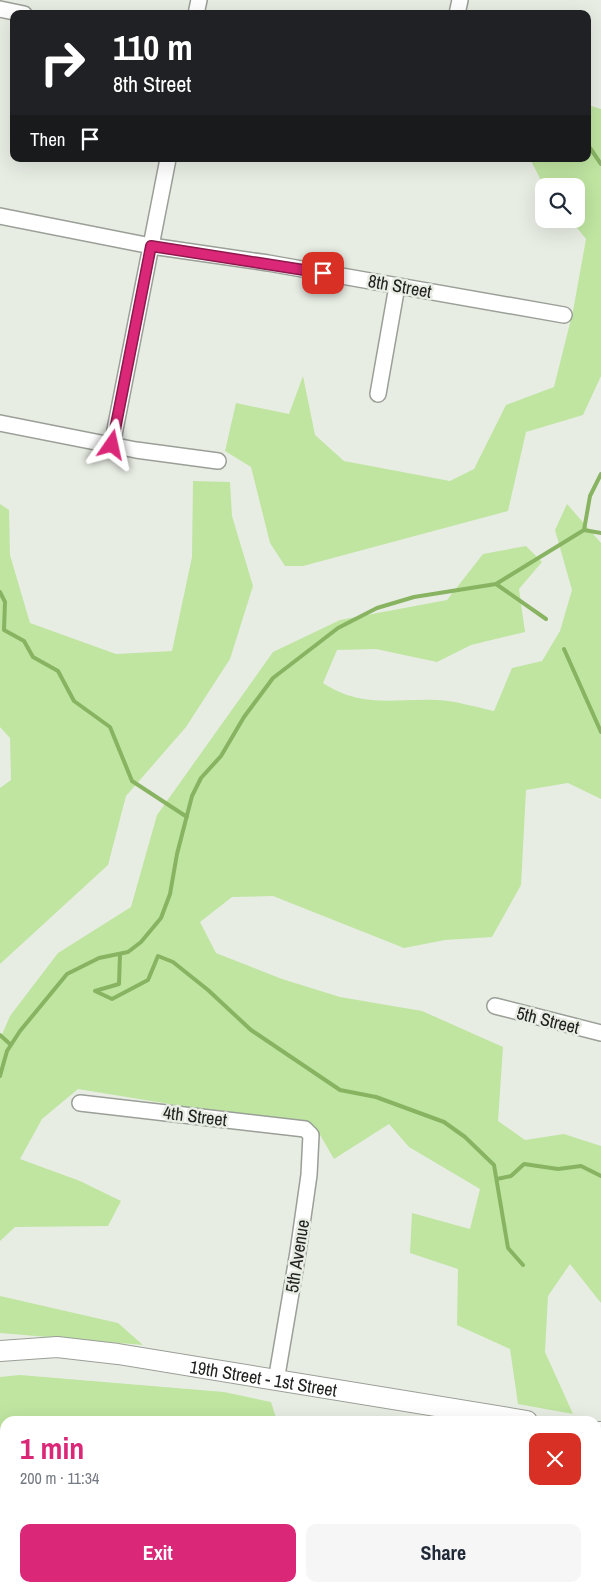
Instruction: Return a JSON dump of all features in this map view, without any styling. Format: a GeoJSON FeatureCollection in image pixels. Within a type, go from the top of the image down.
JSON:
{"type":"FeatureCollection","features":[{"type":"Feature","properties":{"kind":"main road","name":"19th Street - 1st Street"},"geometry":{"type":"LineString","coordinates":[[0,1351],[57,1348],[118,1354],[276,1381],[446,1415],[460,1416]]}},
{"type":"Feature","properties":{"kind":"street"},"geometry":{"type":"LineString","coordinates":[[112,445],[167,162]]}},
{"type":"Feature","properties":{"kind":"street","name":"8th Street"},"geometry":{"type":"LineString","coordinates":[[0,216],[151,246],[268,263],[564,315]]}},
{"type":"Feature","properties":{"kind":"street"},"geometry":{"type":"LineString","coordinates":[[378,394],[397,286]]}},
{"type":"Feature","properties":{"kind":"street"},"geometry":{"type":"LineString","coordinates":[[0,423],[112,445],[218,461]]}},
{"type":"Feature","properties":{"kind":"street","name":"5th Street"},"geometry":{"type":"LineString","coordinates":[[495,1006],[601,1033]]}},
{"type":"Feature","properties":{"kind":"street","name":"4th Street"},"geometry":{"type":"LineString","coordinates":[[80,1103],[305,1129],[309,1132]]}},
{"type":"Feature","properties":{"kind":"street","name":"5th Avenue"},"geometry":{"type":"LineString","coordinates":[[276,1381],[309,1175],[313,1139],[309,1132]]}},
{"type":"Feature","properties":{"kind":"green space"},"geometry":{"type":"Polygon","coordinates":[[[591,106],[601,109],[601,376],[583,415],[526,432],[508,511],[303,566],[285,566],[270,543],[251,467],[225,451],[236,403],[289,414],[303,376],[315,435],[344,461],[450,481],[474,469],[506,405],[554,387],[573,311],[586,239],[577,228],[585,228],[585,178],[540,178],[532,162],[591,162],[591,106]]]}},
{"type":"Feature","properties":{"kind":"green space"},"geometry":{"type":"Polygon","coordinates":[[[193,481],[230,482],[232,516],[253,586],[230,659],[186,727],[126,796],[108,865],[0,964],[0,788],[11,780],[10,738],[0,727],[0,504],[9,510],[10,555],[30,623],[116,654],[172,651],[192,557],[193,481]]]}},
{"type":"Feature","properties":{"kind":"green space"},"geometry":{"type":"Polygon","coordinates":[[[567,504],[601,543],[601,799],[568,783],[526,790],[521,885],[492,937],[445,940],[404,948],[273,896],[232,897],[200,922],[216,953],[282,979],[340,997],[422,1011],[503,1047],[498,1121],[525,1140],[564,1134],[601,1146],[601,1303],[570,1264],[548,1296],[545,1352],[573,1414],[518,1404],[510,1349],[457,1325],[458,1269],[410,1253],[412,1213],[470,1229],[480,1189],[409,1147],[389,1124],[334,1159],[316,1128],[78,1089],[42,1119],[20,1159],[80,1181],[121,1201],[108,1226],[15,1227],[0,1241],[0,1039],[10,1016],[58,953],[131,907],[157,815],[273,652],[340,620],[447,600],[483,554],[526,546],[542,562],[519,589],[525,632],[471,645],[437,662],[376,649],[337,650],[323,683],[338,691],[365,699],[444,701],[494,711],[512,668],[542,661],[560,631],[572,590],[555,530],[567,504]]]}},
{"type":"Feature","properties":{"kind":"green space"},"geometry":{"type":"Polygon","coordinates":[[[0,1296],[118,1323],[143,1345],[0,1333],[0,1296]]]}},
{"type":"Feature","properties":{"kind":"green space"},"geometry":{"type":"Polygon","coordinates":[[[20,1375],[224,1392],[271,1402],[275,1416],[0,1416],[0,1377],[20,1375]]]}},
{"type":"Feature","properties":{"kind":"waterway"},"geometry":{"type":"LineString","coordinates":[[591,149],[601,164]]}},
{"type":"Feature","properties":{"kind":"waterway"},"geometry":{"type":"LineString","coordinates":[[584,530],[590,496],[601,474]]}},
{"type":"Feature","properties":{"kind":"waterway"},"geometry":{"type":"LineString","coordinates":[[0,1076],[7,1051],[20,1031],[67,974],[99,958],[128,952],[141,942],[161,918],[170,894],[177,854],[192,796],[201,778],[221,756],[244,717],[273,678],[338,628],[377,608],[414,597],[496,584],[584,530],[601,533]]}},
{"type":"Feature","properties":{"kind":"waterway"},"geometry":{"type":"LineString","coordinates":[[496,584],[546,619]]}},
{"type":"Feature","properties":{"kind":"waterway"},"geometry":{"type":"LineString","coordinates":[[0,592],[5,602],[4,630],[24,641],[33,657],[58,671],[74,701],[110,727],[132,781],[187,817]]}},
{"type":"Feature","properties":{"kind":"waterway"},"geometry":{"type":"LineString","coordinates":[[564,649],[601,732]]}},
{"type":"Feature","properties":{"kind":"waterway"},"geometry":{"type":"LineString","coordinates":[[120,954],[119,984],[95,991],[112,999],[148,980],[158,956],[173,962],[208,990],[251,1030],[340,1090],[376,1097],[444,1122],[465,1137],[494,1165],[508,1248],[523,1265]]}},
{"type":"Feature","properties":{"kind":"waterway"},"geometry":{"type":"LineString","coordinates":[[0,1035],[11,1045]]}},
{"type":"Feature","properties":{"kind":"waterway"},"geometry":{"type":"LineString","coordinates":[[497,1179],[511,1176],[524,1164],[558,1169],[581,1166],[601,1176]]}},
{"type":"Feature","properties":{"kind":"route"},"geometry":{"type":"LineString","coordinates":[[112,445],[151,246],[323,273]]}}]}
